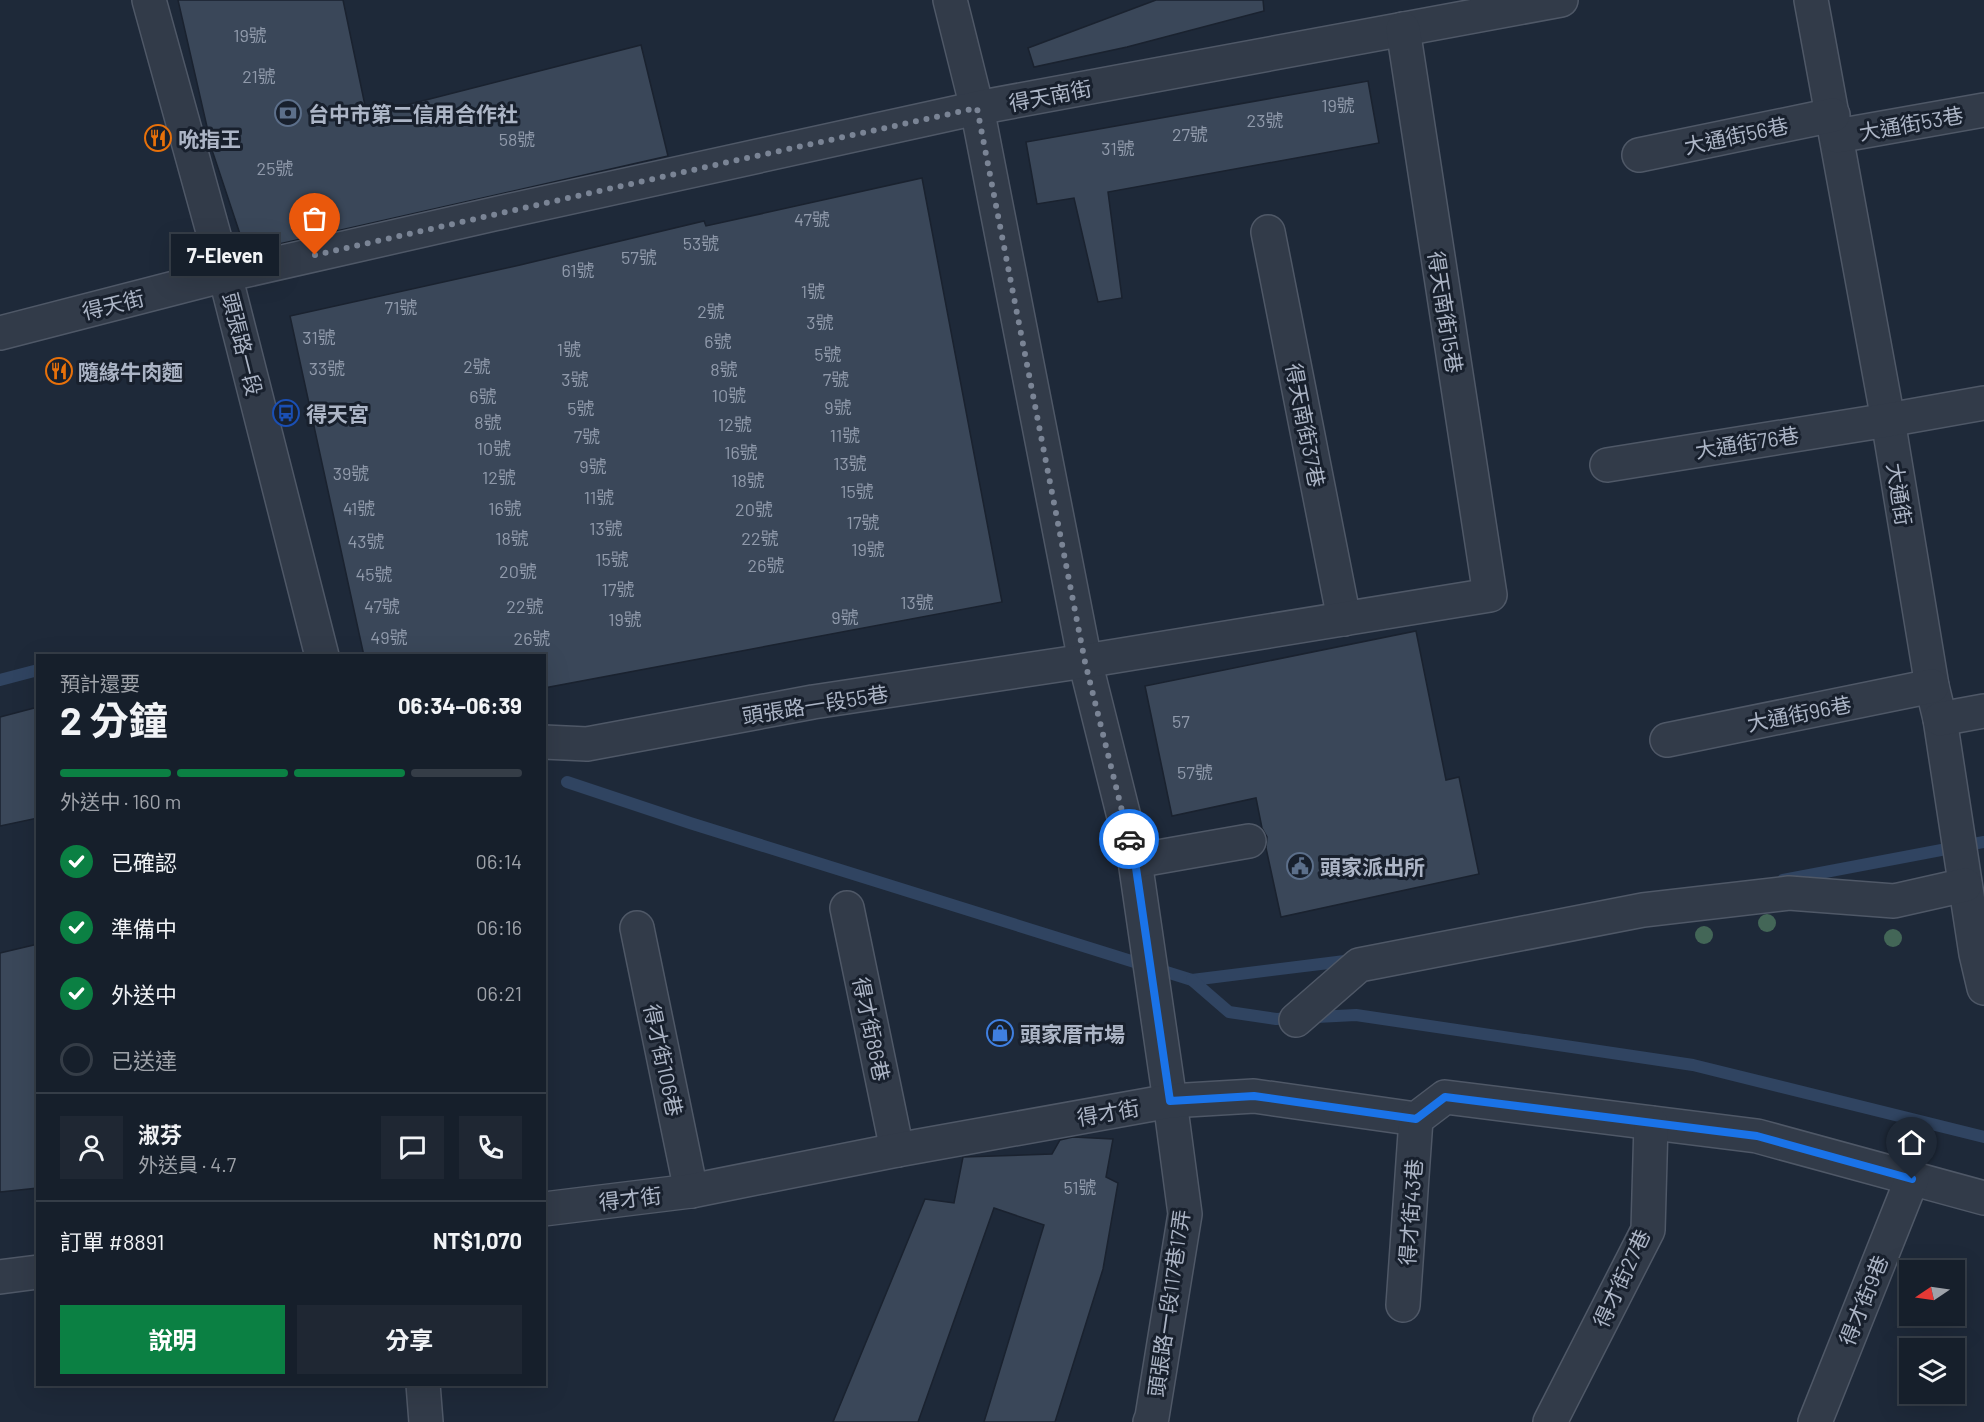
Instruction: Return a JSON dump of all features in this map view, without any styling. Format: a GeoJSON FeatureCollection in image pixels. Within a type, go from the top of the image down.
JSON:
{"type":"FeatureCollection","features":[{"type":"Feature","properties":{"kind":"street","name":"頭張路一段"},"geometry":{"type":"LineString","coordinates":[[149,0],[225,275],[321,654]]}},
{"type":"Feature","properties":{"kind":"street"},"geometry":{"type":"LineString","coordinates":[[950,0],[977,108],[1085,662],[1344,619]]}},
{"type":"Feature","properties":{"kind":"street","name":"得天南街"},"geometry":{"type":"LineString","coordinates":[[225,275],[977,108],[1561,0]]}},
{"type":"Feature","properties":{"kind":"street","name":"大通街"},"geometry":{"type":"LineString","coordinates":[[1811,0],[1888,420],[1932,686],[1940,719],[1965,885],[1980,953],[1984,988]]}},
{"type":"Feature","properties":{"kind":"street","name":"得天南街15巷"},"geometry":{"type":"LineString","coordinates":[[1344,619],[1490,595],[1403,29]]}},
{"type":"Feature","properties":{"kind":"street","name":"大通街53巷"},"geometry":{"type":"LineString","coordinates":[[1835,126],[1984,110]]}},
{"type":"Feature","properties":{"kind":"street","name":"大通街56巷"},"geometry":{"type":"LineString","coordinates":[[1639,155],[1835,126]]}},
{"type":"Feature","properties":{"kind":"street","name":"得天南街37巷"},"geometry":{"type":"LineString","coordinates":[[1268,231],[1344,619]]}},
{"type":"Feature","properties":{"kind":"street","name":"得天街"},"geometry":{"type":"LineString","coordinates":[[0,333],[225,275]]}},
{"type":"Feature","properties":{"kind":"street","name":"大通街76巷"},"geometry":{"type":"LineString","coordinates":[[1607,465],[1984,403]]}},
{"type":"Feature","properties":{"kind":"street","name":"頭張路一段55巷"},"geometry":{"type":"LineString","coordinates":[[546,742],[587,744],[813,702],[1085,662]]}},
{"type":"Feature","properties":{"kind":"street","name":"頭張路一段117巷17弄"},"geometry":{"type":"LineString","coordinates":[[1085,662],[1135,861],[1185,1214],[1150,1422]]}},
{"type":"Feature","properties":{"kind":"street","name":"大通街96巷"},"geometry":{"type":"LineString","coordinates":[[1667,740],[1932,686]]}},
{"type":"Feature","properties":{"kind":"street"},"geometry":{"type":"LineString","coordinates":[[1940,719],[1984,711]]}},
{"type":"Feature","properties":{"kind":"street"},"geometry":{"type":"LineString","coordinates":[[1135,861],[1250,841]]}},
{"type":"Feature","properties":{"kind":"street"},"geometry":{"type":"LineString","coordinates":[[1296,1020],[1359,965],[1643,910],[1789,893],[1894,901],[1965,885]]}},
{"type":"Feature","properties":{"kind":"street","name":"得才街86巷"},"geometry":{"type":"LineString","coordinates":[[847,908],[897,1150]]}},
{"type":"Feature","properties":{"kind":"street","name":"得才街106巷"},"geometry":{"type":"LineString","coordinates":[[637,928],[690,1191]]}},
{"type":"Feature","properties":{"kind":"street","name":"得才街"},"geometry":{"type":"LineString","coordinates":[[546,1209],[690,1191],[897,1150],[1170,1101],[1254,1096],[1416,1119]]}},
{"type":"Feature","properties":{"kind":"street"},"geometry":{"type":"LineString","coordinates":[[1416,1119],[1445,1097],[1757,1136],[1984,1198]]}},
{"type":"Feature","properties":{"kind":"street","name":"得才街43巷"},"geometry":{"type":"LineString","coordinates":[[1403,1305],[1416,1119]]}},
{"type":"Feature","properties":{"kind":"street","name":"得才街27巷"},"geometry":{"type":"LineString","coordinates":[[1550,1422],[1648,1230],[1651,1123]]}},
{"type":"Feature","properties":{"kind":"street","name":"得才街9巷"},"geometry":{"type":"LineString","coordinates":[[1815,1422],[1912,1179]]}},
{"type":"Feature","properties":{"kind":"street"},"geometry":{"type":"LineString","coordinates":[[0,1276],[36,1272]]}},
{"type":"Feature","properties":{"kind":"street"},"geometry":{"type":"LineString","coordinates":[[423,1386],[426,1422]]}},
{"type":"Feature","properties":{"kind":"building"},"geometry":{"type":"Polygon","coordinates":[[[178,0],[343,0],[367,115],[641,45],[668,156],[257,249],[242,240],[213,153],[178,0]]]}},
{"type":"Feature","properties":{"kind":"building"},"geometry":{"type":"Polygon","coordinates":[[[1156,0],[1263,0],[1264,11],[1127,47],[1034,67],[1028,48],[1156,0]]]}},
{"type":"Feature","properties":{"kind":"building"},"geometry":{"type":"Polygon","coordinates":[[[1368,81],[1379,143],[1108,192],[1122,298],[1098,302],[1074,198],[1037,204],[1026,142],[1368,81]]]}},
{"type":"Feature","properties":{"kind":"building"},"geometry":{"type":"Polygon","coordinates":[[[922,178],[1002,602],[546,688],[546,654],[364,654],[290,316],[704,221],[706,226],[922,178]]]}},
{"type":"Feature","properties":{"kind":"building"},"geometry":{"type":"Polygon","coordinates":[[[1416,631],[1446,780],[1459,777],[1479,874],[1281,917],[1266,848],[1267,837],[1262,828],[1256,798],[1172,816],[1145,686],[1416,631]]]}},
{"type":"Feature","properties":{"kind":"building"},"geometry":{"type":"Polygon","coordinates":[[[36,708],[36,818],[0,826],[0,717],[36,708]]]}},
{"type":"Feature","properties":{"kind":"building"},"geometry":{"type":"Polygon","coordinates":[[[36,944],[36,1188],[0,1192],[0,953],[36,944]]]}},
{"type":"Feature","properties":{"kind":"building"},"geometry":{"type":"Polygon","coordinates":[[[1073,1137],[1113,1139],[1106,1177],[1118,1183],[1103,1269],[1055,1422],[984,1422],[1044,1225],[994,1208],[918,1422],[833,1422],[925,1199],[954,1203],[963,1157],[1052,1154],[1060,1140],[1073,1137]]]}},
{"type":"Feature","properties":{"kind":"waterway"},"geometry":{"type":"LineString","coordinates":[[0,680],[36,671]]}},
{"type":"Feature","properties":{"kind":"waterway"},"geometry":{"type":"LineString","coordinates":[[567,782],[690,823],[1192,980],[1353,960]]}},
{"type":"Feature","properties":{"kind":"waterway"},"geometry":{"type":"LineString","coordinates":[[1783,880],[1984,842]]}},
{"type":"Feature","properties":{"kind":"waterway"},"geometry":{"type":"LineString","coordinates":[[1192,980],[1229,1012],[1276,1019],[1356,1015],[1693,1065],[1984,1137]]}},
{"type":"Feature","properties":{"kind":"way so far"},"geometry":{"type":"LineString","coordinates":[[315,255],[977,108],[1085,662],[1129,839]]}},
{"type":"Feature","properties":{"kind":"place","name":"台中市第二信用合作社"},"geometry":{"type":"Point","coordinates":[288,113]}},
{"type":"Feature","properties":{"kind":"place","name":"吮指王"},"geometry":{"type":"Point","coordinates":[158,138]}},
{"type":"Feature","properties":{"kind":"place","name":"7-Eleven"},"geometry":{"type":"Point","coordinates":[315,255]}},
{"type":"Feature","properties":{"kind":"place","name":"隨緣牛肉麵"},"geometry":{"type":"Point","coordinates":[59,371]}},
{"type":"Feature","properties":{"kind":"place","name":"得天宮"},"geometry":{"type":"Point","coordinates":[286,413]}},
{"type":"Feature","properties":{"kind":"place","name":"頭家派出所"},"geometry":{"type":"Point","coordinates":[1300,866]}},
{"type":"Feature","properties":{"kind":"place","name":"頭家厝市場"},"geometry":{"type":"Point","coordinates":[1000,1033]}},
{"type":"Feature","properties":{"kind":"route"},"geometry":{"type":"LineString","coordinates":[[1129,839],[1135,861],[1170,1101],[1254,1096],[1416,1119],[1445,1097],[1757,1136],[1912,1179]]}}]}
